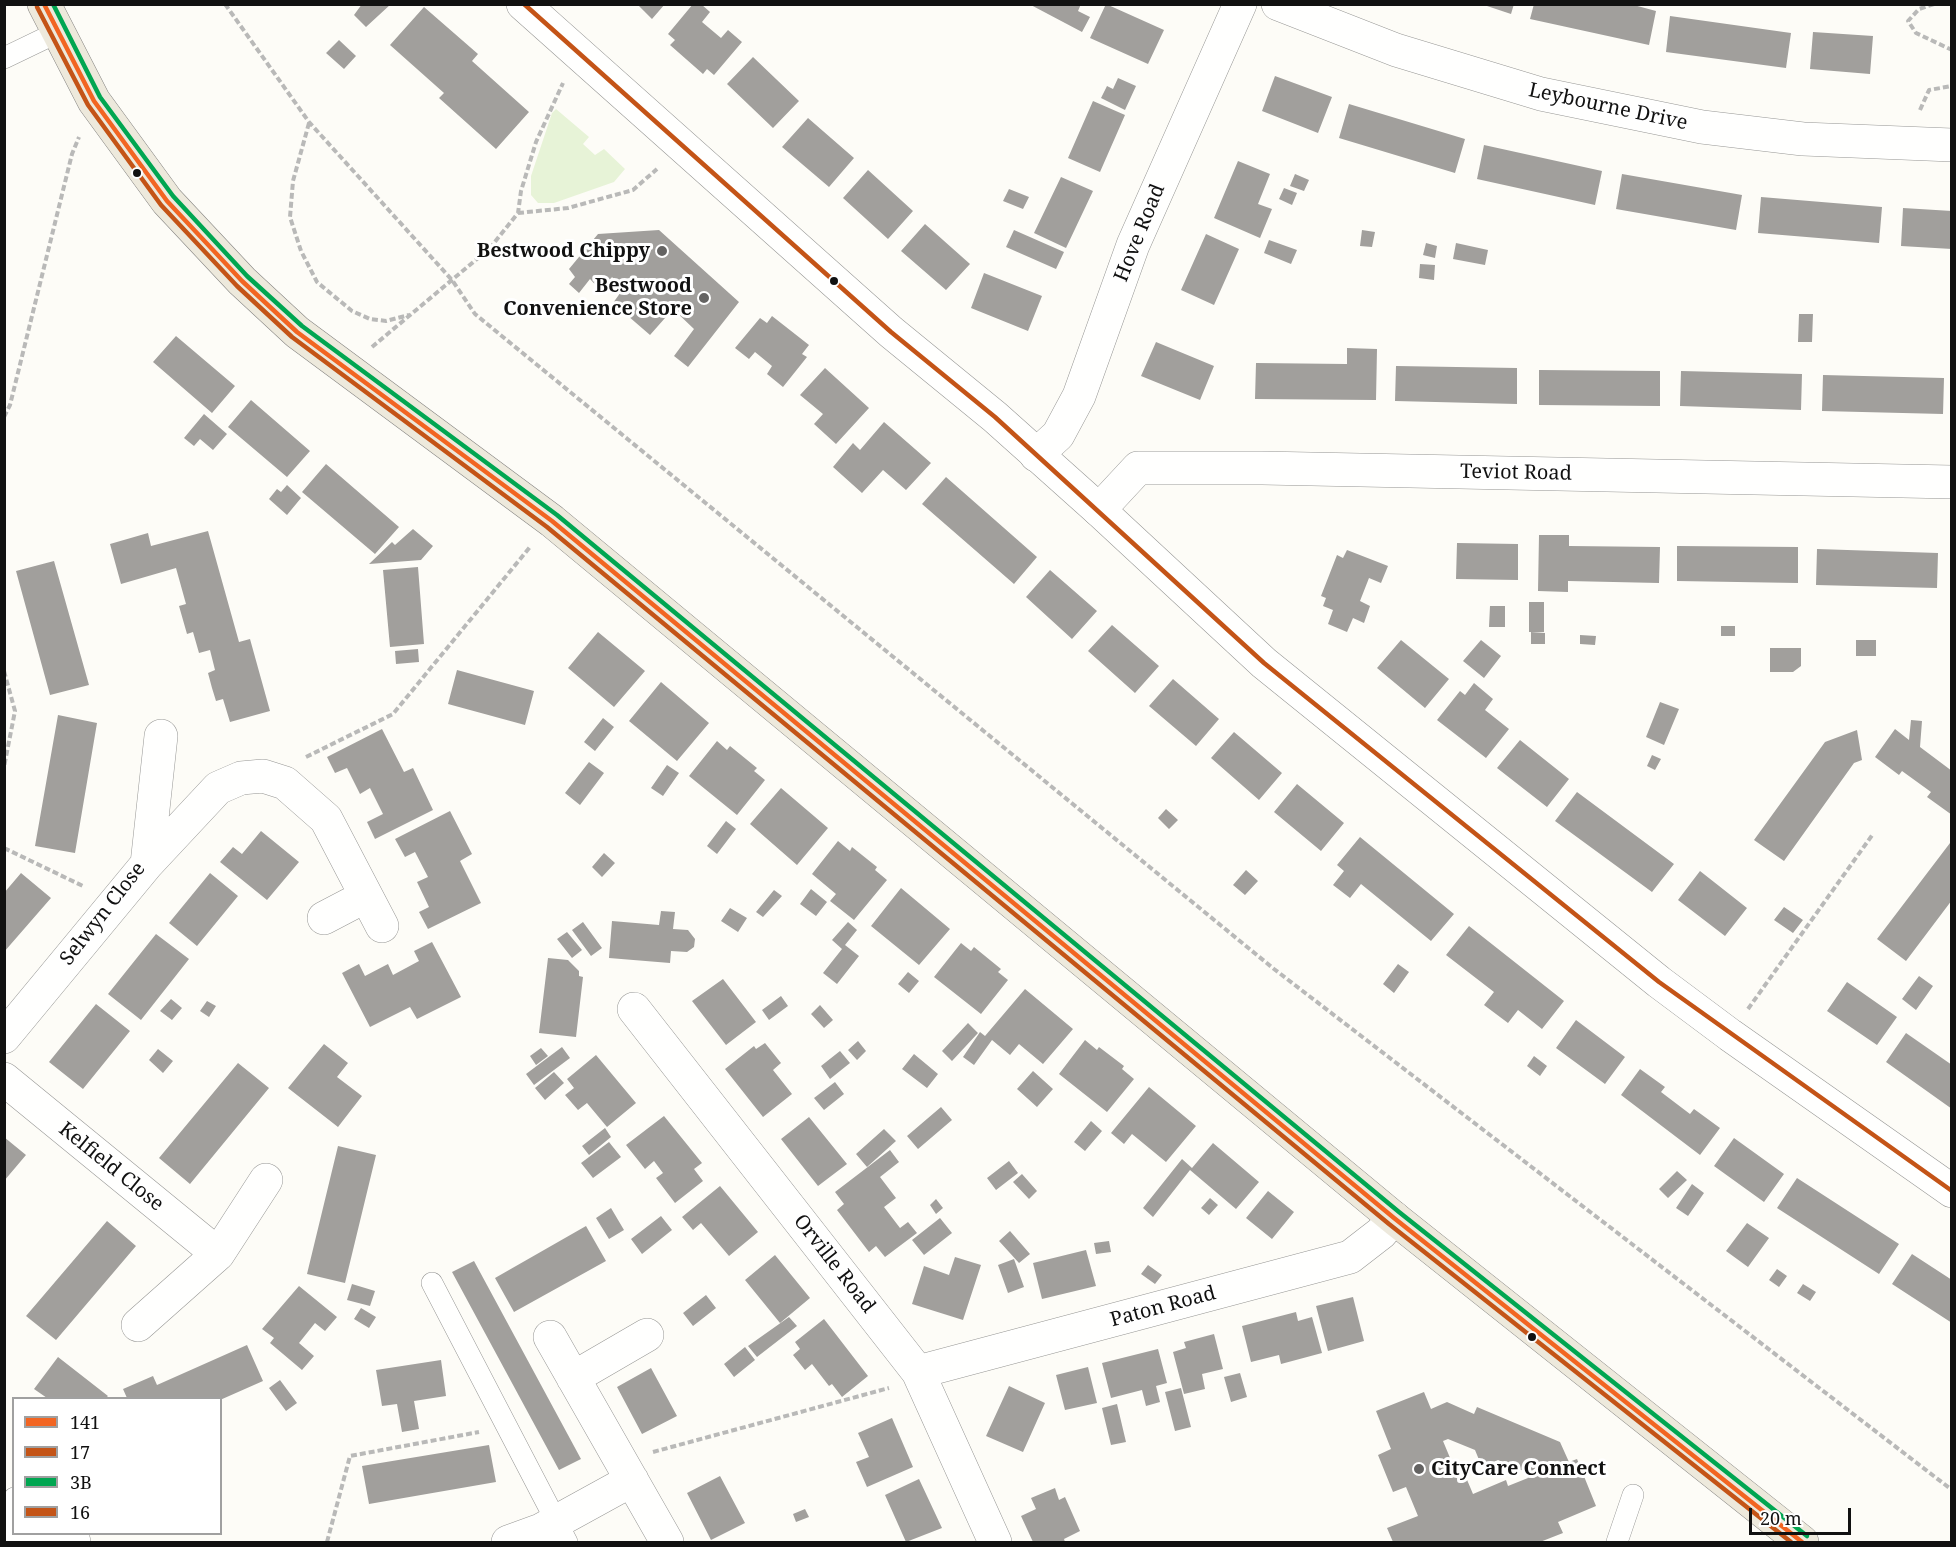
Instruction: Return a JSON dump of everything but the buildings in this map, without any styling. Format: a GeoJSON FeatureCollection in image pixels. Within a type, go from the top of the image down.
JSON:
{"type":"FeatureCollection","features":[{"type":"Feature","properties":{"kind":"main road"},"geometry":{"type":"LineString","coordinates":[[51,18],[94,101],[167,201],[242,281],[297,332],[552,521],[1394,1218],[1802,1542]]}},
{"type":"Feature","properties":{"kind":"street"},"geometry":{"type":"LineString","coordinates":[[523,4],[891,332],[995,417],[1100,510],[1264,663],[1659,982],[1730,1035],[1952,1191]]}},
{"type":"Feature","properties":{"kind":"street","name":"Hove Road"},"geometry":{"type":"LineString","coordinates":[[1036,455],[1058,435],[1079,396],[1133,245],[1240,4]]}},
{"type":"Feature","properties":{"kind":"street","name":"Leybourne Drive"},"geometry":{"type":"LineString","coordinates":[[1278,4],[1396,50],[1552,97],[1702,127],[1803,139],[1952,145]]}},
{"type":"Feature","properties":{"kind":"street","name":"Teviot Road"},"geometry":{"type":"LineString","coordinates":[[1100,510],[1138,468],[1262,468],[1952,482]]}},
{"type":"Feature","properties":{"kind":"street","name":"Selwyn Close"},"geometry":{"type":"LineString","coordinates":[[4,1037],[147,864],[161,736]]}},
{"type":"Feature","properties":{"kind":"street"},"geometry":{"type":"LineString","coordinates":[[147,864],[218,788],[241,778],[262,776],[285,783],[326,819],[382,926]]}},
{"type":"Feature","properties":{"kind":"street"},"geometry":{"type":"LineString","coordinates":[[324,918],[366,896]]}},
{"type":"Feature","properties":{"kind":"street","name":"Orville Road"},"geometry":{"type":"LineString","coordinates":[[634,1009],[918,1372],[994,1542]]}},
{"type":"Feature","properties":{"kind":"street","name":"Kelfield Close"},"geometry":{"type":"LineString","coordinates":[[4,1079],[218,1254]]}},
{"type":"Feature","properties":{"kind":"street"},"geometry":{"type":"LineString","coordinates":[[138,1325],[218,1254],[266,1180]]}},
{"type":"Feature","properties":{"kind":"street","name":"Paton Road"},"geometry":{"type":"LineString","coordinates":[[918,1372],[1350,1257],[1381,1233],[1394,1218]]}},
{"type":"Feature","properties":{"kind":"street"},"geometry":{"type":"LineString","coordinates":[[573,1378],[647,1335]]}},
{"type":"Feature","properties":{"kind":"street"},"geometry":{"type":"LineString","coordinates":[[550,1337],[666,1542]]}},
{"type":"Feature","properties":{"kind":"street"},"geometry":{"type":"LineString","coordinates":[[508,1542],[562,1532],[626,1470]]}},
{"type":"Feature","properties":{"kind":"street"},"geometry":{"type":"LineString","coordinates":[[6,1537],[74,1542]]}},
{"type":"Feature","properties":{"kind":"lane"},"geometry":{"type":"LineString","coordinates":[[4,58],[51,18]]}},
{"type":"Feature","properties":{"kind":"lane"},"geometry":{"type":"LineString","coordinates":[[432,1283],[562,1532]]}},
{"type":"Feature","properties":{"kind":"lane"},"geometry":{"type":"LineString","coordinates":[[1617,1542],[1633,1495]]}},
{"type":"Feature","properties":{"kind":"lane"},"geometry":{"type":"LineString","coordinates":[[6,1537],[12,1508]]}},
{"type":"Feature","properties":{"kind":"path"},"geometry":{"type":"LineString","coordinates":[[225,4],[309,122],[452,280],[475,314],[1274,969],[1952,1490]]}},
{"type":"Feature","properties":{"kind":"path"},"geometry":{"type":"LineString","coordinates":[[1934,4],[1919,9],[1908,21],[1916,33],[1952,50]]}},
{"type":"Feature","properties":{"kind":"path"},"geometry":{"type":"LineString","coordinates":[[344,369],[490,248],[518,213],[521,191],[536,142],[577,52]]}},
{"type":"Feature","properties":{"kind":"path"},"geometry":{"type":"LineString","coordinates":[[4,417],[10,405],[72,154],[94,101]]}},
{"type":"Feature","properties":{"kind":"path"},"geometry":{"type":"LineString","coordinates":[[309,122],[293,181],[290,217],[301,251],[317,282],[335,299],[370,319],[386,321],[412,314]]}},
{"type":"Feature","properties":{"kind":"path"},"geometry":{"type":"LineString","coordinates":[[518,213],[568,208],[633,190],[664,163]]}},
{"type":"Feature","properties":{"kind":"path"},"geometry":{"type":"LineString","coordinates":[[285,783],[295,762],[393,714],[552,521]]}},
{"type":"Feature","properties":{"kind":"path"},"geometry":{"type":"LineString","coordinates":[[4,671],[15,711],[4,767]]}},
{"type":"Feature","properties":{"kind":"path"},"geometry":{"type":"LineString","coordinates":[[1745,1014],[1874,834]]}},
{"type":"Feature","properties":{"kind":"path"},"geometry":{"type":"LineString","coordinates":[[4,848],[116,902]]}},
{"type":"Feature","properties":{"kind":"path"},"geometry":{"type":"LineString","coordinates":[[626,1470],[898,1385],[918,1372]]}},
{"type":"Feature","properties":{"kind":"path"},"geometry":{"type":"LineString","coordinates":[[327,1542],[350,1456],[489,1430]]}},
{"type":"Feature","properties":{"kind":"green space"},"geometry":{"type":"Polygon","coordinates":[[[556,109],[589,137],[583,144],[595,155],[604,149],[625,169],[614,182],[554,203],[538,203],[531,195],[531,176],[552,113],[556,109]]]}},
{"type":"Feature","properties":{"kind":"transit line","name":"141"},"geometry":{"type":"LineString","coordinates":[[44,4],[94,101],[167,201],[242,281],[297,332],[552,521],[1394,1218],[1802,1542]]}},
{"type":"Feature","properties":{"kind":"transit line","name":"3B"},"geometry":{"type":"LineString","coordinates":[[53,4],[100,97],[173,196],[247,276],[302,326],[557,515],[1399,1212],[1807,1536]]}},
{"type":"Feature","properties":{"kind":"transit line","name":"16"},"geometry":{"type":"LineString","coordinates":[[524,4],[891,332],[995,417],[1264,663],[1659,982],[1952,1191]]}},
{"type":"Feature","properties":{"kind":"transit line","name":"17"},"geometry":{"type":"LineString","coordinates":[[37,7],[88,105],[161,205],[237,286],[292,337],[547,527],[1389,1224],[1791,1542]]}},
{"type":"Feature","properties":{"kind":"place","name":"Bestwood Chippy"},"geometry":{"type":"Point","coordinates":[662,251]}},
{"type":"Feature","properties":{"kind":"place","name":"Bestwood Convenience Store"},"geometry":{"type":"Point","coordinates":[704,298]}},
{"type":"Feature","properties":{"kind":"place","name":"CityCare Connect"},"geometry":{"type":"Point","coordinates":[1419,1469]}}]}
